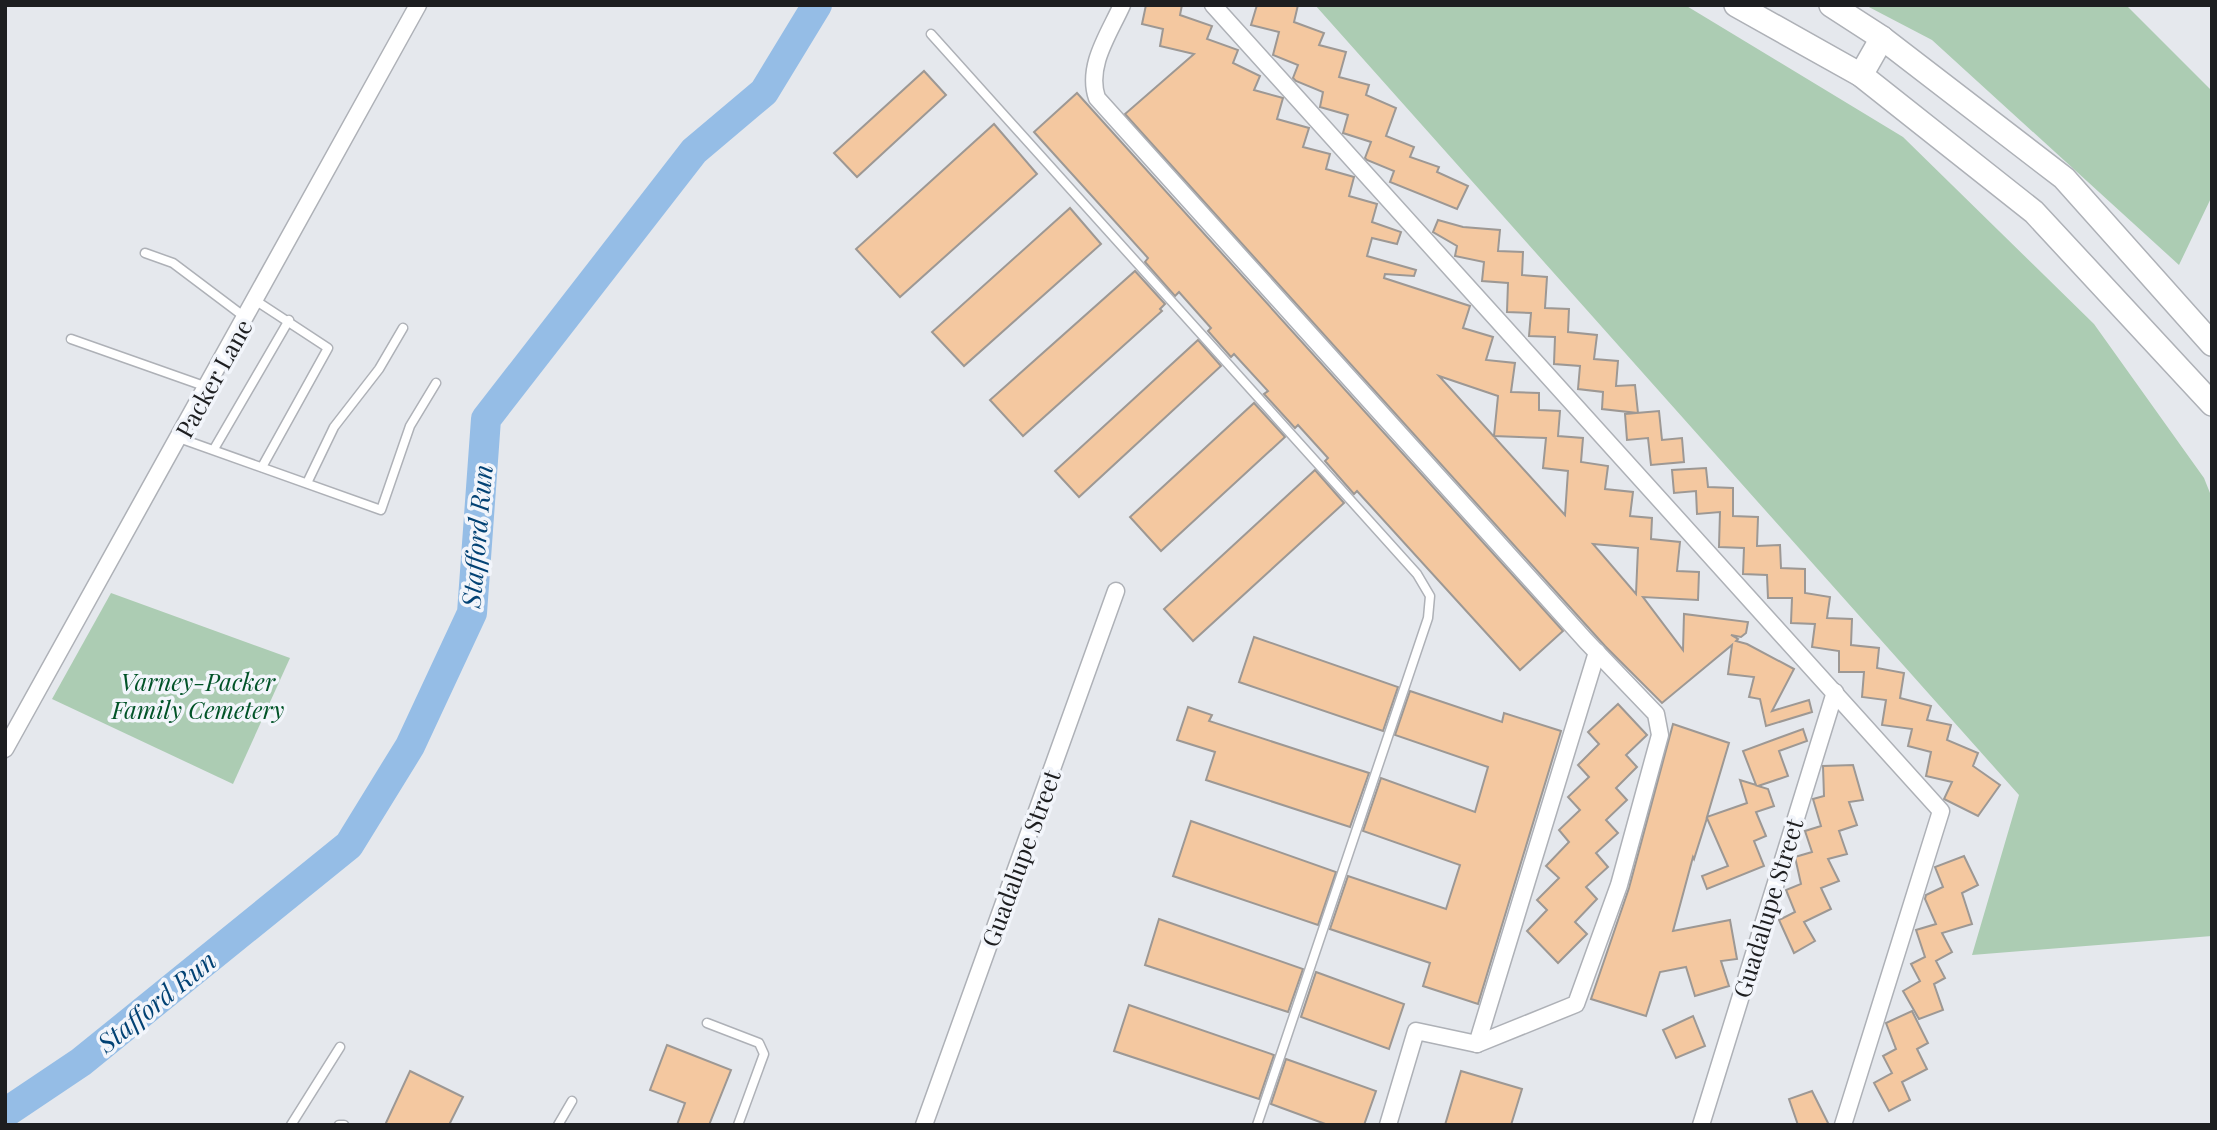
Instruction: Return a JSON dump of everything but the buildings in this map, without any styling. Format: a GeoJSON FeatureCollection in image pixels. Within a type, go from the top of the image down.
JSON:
{"type":"FeatureCollection","features":[{"type":"Feature","properties":{"kind":"main road"},"geometry":{"type":"LineString","coordinates":[[1736,5],[1861,75],[2034,212],[2212,404]]}},
{"type":"Feature","properties":{"kind":"main road"},"geometry":{"type":"LineString","coordinates":[[1831,5],[1882,38],[2064,178],[2212,344]]}},
{"type":"Feature","properties":{"kind":"main road"},"geometry":{"type":"LineString","coordinates":[[1861,75],[1882,38]]}},
{"type":"Feature","properties":{"kind":"street","name":"Packer Lane"},"geometry":{"type":"LineString","coordinates":[[5,749],[418,5]]}},
{"type":"Feature","properties":{"kind":"street"},"geometry":{"type":"LineString","coordinates":[[1122,5],[1095,65],[1093,84],[1097,98],[1656,714],[1660,735],[1619,885],[1576,1004],[1477,1044],[1416,1031],[1388,1125]]}},
{"type":"Feature","properties":{"kind":"street"},"geometry":{"type":"LineString","coordinates":[[1213,5],[1941,811],[1843,1125]]}},
{"type":"Feature","properties":{"kind":"street","name":"Guadalupe Street"},"geometry":{"type":"LineString","coordinates":[[923,1125],[1115,591]]}},
{"type":"Feature","properties":{"kind":"street"},"geometry":{"type":"LineString","coordinates":[[1477,1044],[1597,652]]}},
{"type":"Feature","properties":{"kind":"street","name":"Guadalupe Street"},"geometry":{"type":"LineString","coordinates":[[1701,1125],[1835,692]]}},
{"type":"Feature","properties":{"kind":"lane"},"geometry":{"type":"LineString","coordinates":[[931,34],[1417,574],[1430,596],[1428,618],[1257,1125]]}},
{"type":"Feature","properties":{"kind":"lane"},"geometry":{"type":"LineString","coordinates":[[145,253],[173,263],[246,317]]}},
{"type":"Feature","properties":{"kind":"lane"},"geometry":{"type":"LineString","coordinates":[[255,300],[328,348],[262,467]]}},
{"type":"Feature","properties":{"kind":"lane"},"geometry":{"type":"LineString","coordinates":[[214,449],[289,320]]}},
{"type":"Feature","properties":{"kind":"lane"},"geometry":{"type":"LineString","coordinates":[[307,483],[334,427],[379,369],[403,328]]}},
{"type":"Feature","properties":{"kind":"lane"},"geometry":{"type":"LineString","coordinates":[[71,339],[207,387]]}},
{"type":"Feature","properties":{"kind":"lane"},"geometry":{"type":"LineString","coordinates":[[179,438],[381,510],[410,426],[436,383]]}},
{"type":"Feature","properties":{"kind":"lane"},"geometry":{"type":"LineString","coordinates":[[707,1023],[759,1043],[764,1054],[737,1125]]}},
{"type":"Feature","properties":{"kind":"lane"},"geometry":{"type":"LineString","coordinates":[[291,1125],[340,1047]]}},
{"type":"Feature","properties":{"kind":"lane"},"geometry":{"type":"LineString","coordinates":[[558,1125],[572,1101]]}},
{"type":"Feature","properties":{"kind":"green space"},"geometry":{"type":"Polygon","coordinates":[[[1315,5],[1685,5],[1903,137],[2094,324],[2204,478],[2212,498],[2212,936],[1972,955],[2019,795],[1315,5]]]}},
{"type":"Feature","properties":{"kind":"green space"},"geometry":{"type":"Polygon","coordinates":[[[1865,5],[2126,5],[2212,91],[2212,196],[2179,265],[1932,40],[1865,5]]]}},
{"type":"Feature","properties":{"kind":"green space","name":"Varney-Packer Family Cemetery"},"geometry":{"type":"Polygon","coordinates":[[[111,593],[290,658],[233,784],[52,699],[111,593]]]}},
{"type":"Feature","properties":{"kind":"waterway","name":"Stafford Run"},"geometry":{"type":"LineString","coordinates":[[5,1113],[81,1062],[349,845],[410,746],[472,613],[486,419],[694,151],[764,92],[817,5]]}}]}
